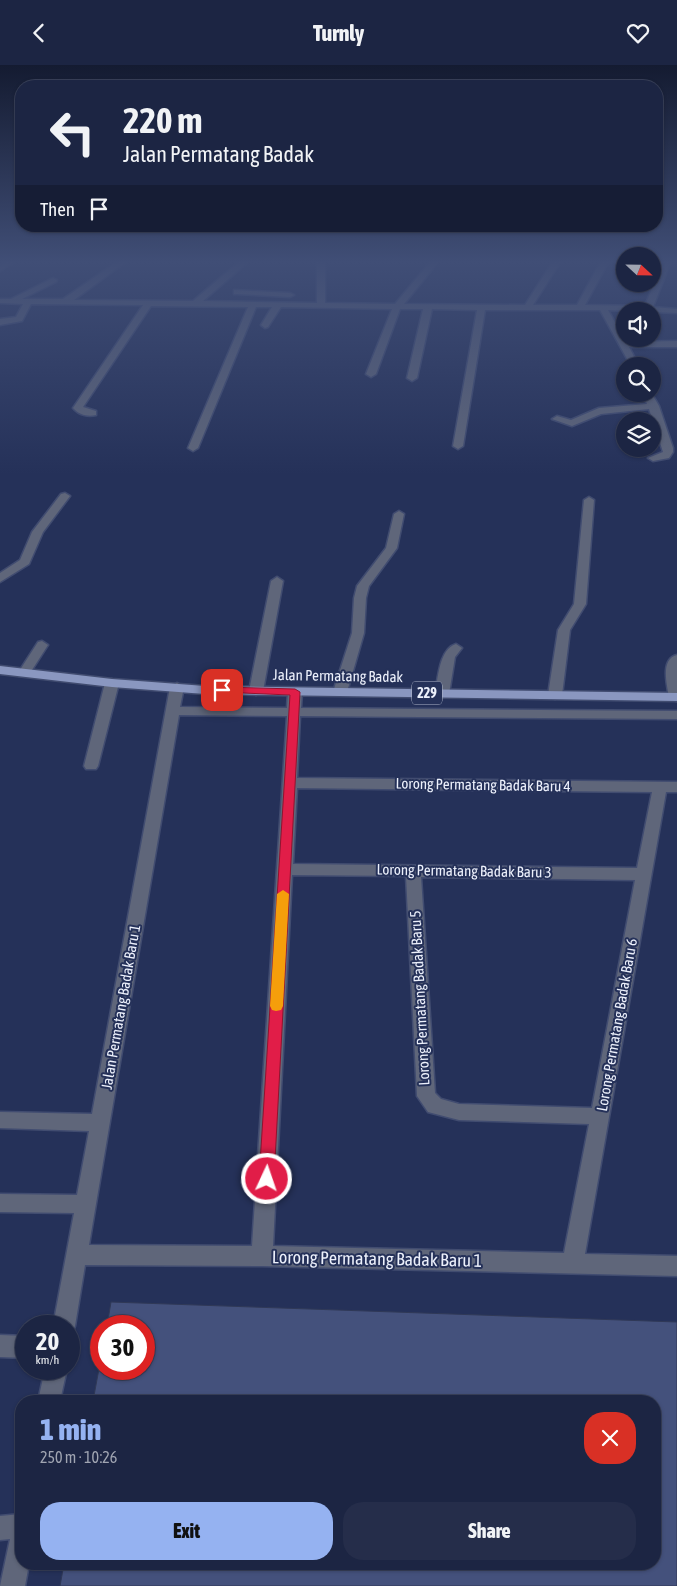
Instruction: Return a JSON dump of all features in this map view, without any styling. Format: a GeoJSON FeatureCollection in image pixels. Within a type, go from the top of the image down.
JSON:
{"type":"FeatureCollection","features":[{"type":"Feature","properties":{"kind":"main road","name":"Jalan Permatang Badak"},"geometry":{"type":"LineString","coordinates":[[0,670],[112,683],[256,691],[677,697]]}},
{"type":"Feature","properties":{"kind":"street"},"geometry":{"type":"LineString","coordinates":[[94,413],[83,412],[78,408],[129,332]]}},
{"type":"Feature","properties":{"kind":"street"},"geometry":{"type":"LineString","coordinates":[[193,448],[241,332]]}},
{"type":"Feature","properties":{"kind":"street"},"geometry":{"type":"LineString","coordinates":[[371,375],[387,332]]}},
{"type":"Feature","properties":{"kind":"street"},"geometry":{"type":"LineString","coordinates":[[412,378],[422,332]]}},
{"type":"Feature","properties":{"kind":"street"},"geometry":{"type":"LineString","coordinates":[[458,446],[477,332]]}},
{"type":"Feature","properties":{"kind":"street"},"geometry":{"type":"LineString","coordinates":[[661,345],[677,345]]}},
{"type":"Feature","properties":{"kind":"street"},"geometry":{"type":"LineString","coordinates":[[652,402],[666,440],[668,452],[665,456],[653,458]]}},
{"type":"Feature","properties":{"kind":"street"},"geometry":{"type":"LineString","coordinates":[[556,419],[572,423],[599,411],[654,406]]}},
{"type":"Feature","properties":{"kind":"street"},"geometry":{"type":"LineString","coordinates":[[0,578],[25,562],[38,532],[65,496]]}},
{"type":"Feature","properties":{"kind":"street"},"geometry":{"type":"LineString","coordinates":[[555,695],[564,630],[580,604],[589,500]]}},
{"type":"Feature","properties":{"kind":"street"},"geometry":{"type":"LineString","coordinates":[[340,692],[360,624],[359,603],[363,584],[389,553],[399,514]]}},
{"type":"Feature","properties":{"kind":"street"},"geometry":{"type":"LineString","coordinates":[[256,691],[278,581]]}},
{"type":"Feature","properties":{"kind":"street"},"geometry":{"type":"LineString","coordinates":[[24,673],[42,645]]}},
{"type":"Feature","properties":{"kind":"street"},"geometry":{"type":"LineString","coordinates":[[442,693],[448,657],[456,647]]}},
{"type":"Feature","properties":{"kind":"street"},"geometry":{"type":"LineString","coordinates":[[677,659],[672,676],[677,697]]}},
{"type":"Feature","properties":{"kind":"street"},"geometry":{"type":"LineString","coordinates":[[91,766],[112,683]]}},
{"type":"Feature","properties":{"kind":"street","name":"Jalan Permatang Badak Baru 1"},"geometry":{"type":"LineString","coordinates":[[66,1315],[177,687]]}},
{"type":"Feature","properties":{"kind":"street"},"geometry":{"type":"LineString","coordinates":[[262,1256],[295,692]]}},
{"type":"Feature","properties":{"kind":"street"},"geometry":{"type":"LineString","coordinates":[[173,711],[677,715]]}},
{"type":"Feature","properties":{"kind":"street","name":"Lorong Permatang Badak Baru 4"},"geometry":{"type":"LineString","coordinates":[[289,783],[668,787]]}},
{"type":"Feature","properties":{"kind":"street","name":"Lorong Permatang Badak Baru 6"},"geometry":{"type":"LineString","coordinates":[[573,1263],[644,874],[668,787]]}},
{"type":"Feature","properties":{"kind":"street","name":"Lorong Permatang Badak Baru 3"},"geometry":{"type":"LineString","coordinates":[[284,869],[644,874]]}},
{"type":"Feature","properties":{"kind":"street","name":"Lorong Permatang Badak Baru 5"},"geometry":{"type":"LineString","coordinates":[[413,870],[426,1096],[435,1105],[459,1112],[601,1116]]}},
{"type":"Feature","properties":{"kind":"street"},"geometry":{"type":"LineString","coordinates":[[0,1120],[101,1123]]}},
{"type":"Feature","properties":{"kind":"street"},"geometry":{"type":"LineString","coordinates":[[0,1203],[87,1204]]}},
{"type":"Feature","properties":{"kind":"street","name":"Lorong Permatang Badak Baru 1"},"geometry":{"type":"LineString","coordinates":[[78,1255],[262,1256],[677,1266]]}},
{"type":"Feature","properties":{"kind":"street"},"geometry":{"type":"LineString","coordinates":[[0,1346],[15,1347]]}},
{"type":"Feature","properties":{"kind":"street"},"geometry":{"type":"LineString","coordinates":[[51,1395],[54,1380]]}},
{"type":"Feature","properties":{"kind":"street"},"geometry":{"type":"LineString","coordinates":[[0,1528],[15,1527]]}},
{"type":"Feature","properties":{"kind":"street"},"geometry":{"type":"LineString","coordinates":[[12,1586],[15,1570]]}},
{"type":"Feature","properties":{"kind":"building"},"geometry":{"type":"Polygon","coordinates":[[[111,1302],[677,1322],[677,1586],[60,1586],[63,1570],[661,1570],[661,1395],[94,1395],[97,1380],[155,1380],[155,1315],[109,1315],[111,1302]]]}},
{"type":"Feature","properties":{"kind":"slow traffic"},"geometry":{"type":"LineString","coordinates":[[276,1006],[283,894]]}},
{"type":"Feature","properties":{"kind":"route"},"geometry":{"type":"LineString","coordinates":[[222,690],[295,692],[267,1179]]}}]}
